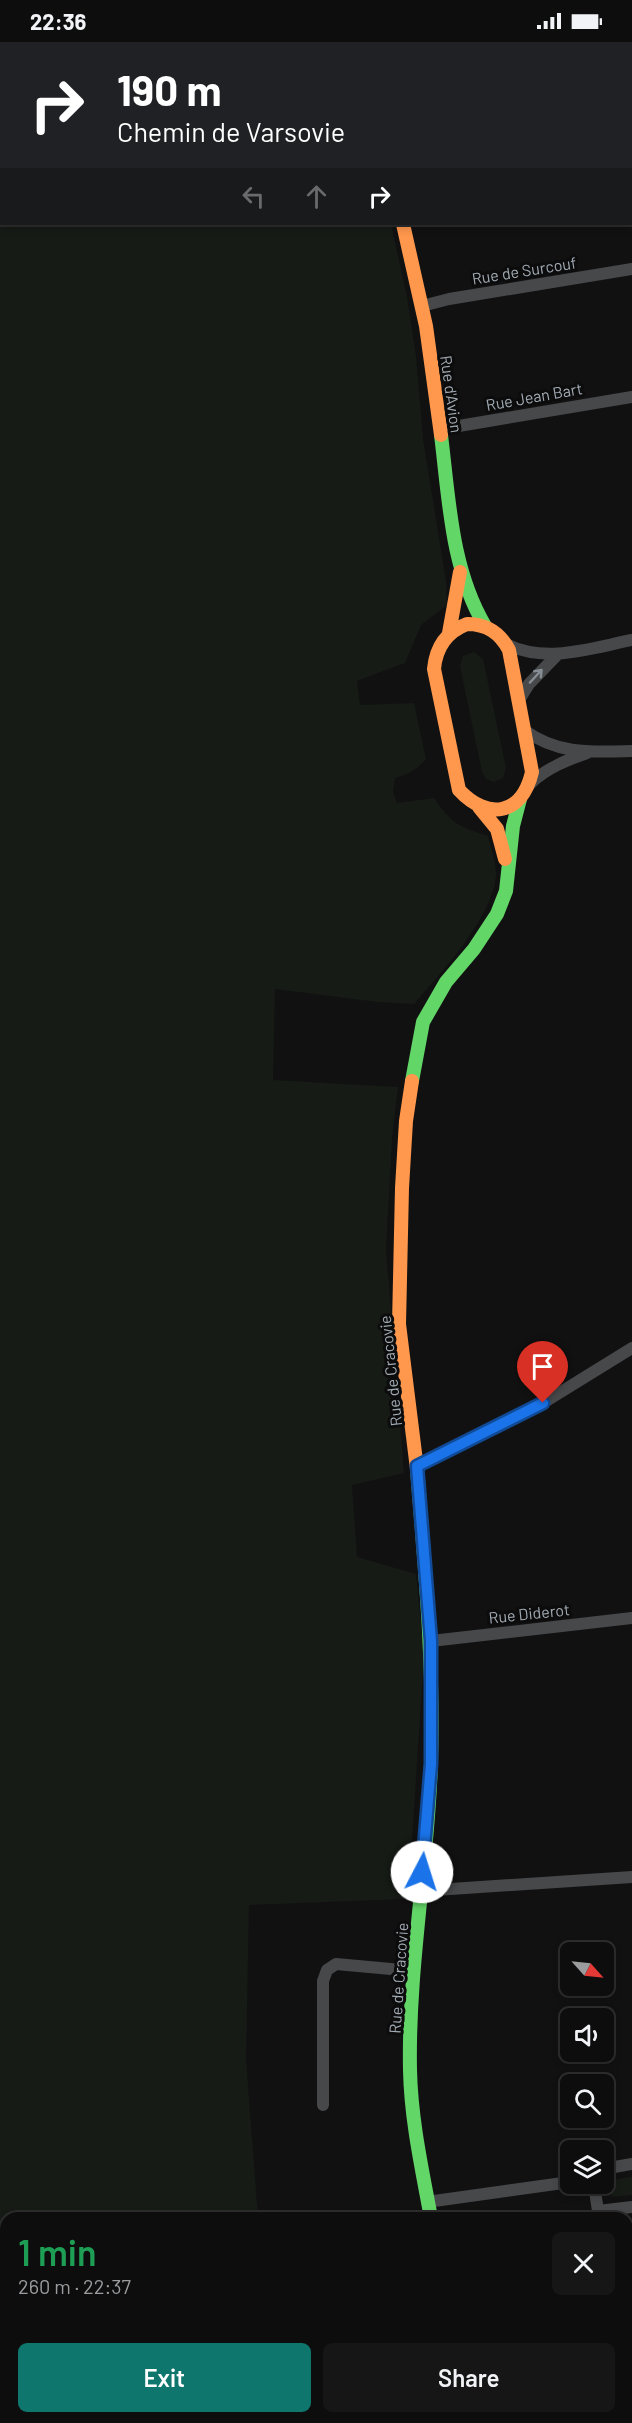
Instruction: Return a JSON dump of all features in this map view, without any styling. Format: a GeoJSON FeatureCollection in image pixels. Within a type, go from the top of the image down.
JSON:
{"type":"FeatureCollection","features":[{"type":"Feature","properties":{"kind":"street","name":"Rue d'Avion"},"geometry":{"type":"LineString","coordinates":[[403,225],[414,260],[422,306],[460,571],[478,617],[485,626]]}},
{"type":"Feature","properties":{"kind":"street","name":"Rue de Surcouf"},"geometry":{"type":"LineString","coordinates":[[422,306],[449,299],[632,269]]}},
{"type":"Feature","properties":{"kind":"street","name":"Rue Jean Bart"},"geometry":{"type":"LineString","coordinates":[[441,429],[632,397]]}},
{"type":"Feature","properties":{"kind":"street","name":"Rue d'Avion"},"geometry":{"type":"LineString","coordinates":[[449,633],[460,571]]}},
{"type":"Feature","properties":{"kind":"street"},"geometry":{"type":"LineString","coordinates":[[449,633],[467,624],[485,626],[500,636],[506,644],[532,772],[531,783]]}},
{"type":"Feature","properties":{"kind":"street","name":"Rue de Cracovie"},"geometry":{"type":"LineString","coordinates":[[449,633],[437,650],[434,669],[459,790],[467,800],[479,807],[497,830],[508,867]]}},
{"type":"Feature","properties":{"kind":"street"},"geometry":{"type":"LineString","coordinates":[[506,644],[517,649],[557,655],[632,640]]}},
{"type":"Feature","properties":{"kind":"street"},"geometry":{"type":"LineString","coordinates":[[519,700],[529,684],[557,655]]}},
{"type":"Feature","properties":{"kind":"street"},"geometry":{"type":"LineString","coordinates":[[524,730],[550,746],[593,752],[632,751]]}},
{"type":"Feature","properties":{"kind":"street"},"geometry":{"type":"LineString","coordinates":[[479,807],[486,811],[502,809],[520,799],[531,783],[542,773],[571,758],[593,752]]}},
{"type":"Feature","properties":{"kind":"street","name":"Rue de Cracovie"},"geometry":{"type":"LineString","coordinates":[[430,2212],[415,2127],[410,2071],[413,1971],[431,1764],[431,1641],[417,1466],[399,1324],[405,1132],[423,1022],[446,982],[474,949],[497,914],[506,891],[513,826],[520,799]]}},
{"type":"Feature","properties":{"kind":"street"},"geometry":{"type":"LineString","coordinates":[[417,1466],[543,1403],[632,1348]]}},
{"type":"Feature","properties":{"kind":"street","name":"Rue Diderot"},"geometry":{"type":"LineString","coordinates":[[431,1641],[632,1618]]}},
{"type":"Feature","properties":{"kind":"street"},"geometry":{"type":"LineString","coordinates":[[421,1891],[632,1877]]}},
{"type":"Feature","properties":{"kind":"street"},"geometry":{"type":"LineString","coordinates":[[323,2105],[323,1981],[327,1970],[336,1964],[413,1971]]}},
{"type":"Feature","properties":{"kind":"street"},"geometry":{"type":"LineString","coordinates":[[614,2167],[632,2164]]}},
{"type":"Feature","properties":{"kind":"street"},"geometry":{"type":"LineString","coordinates":[[427,2202],[560,2183]]}},
{"type":"Feature","properties":{"kind":"street"},"geometry":{"type":"LineString","coordinates":[[596,2194],[599,2212]]}},
{"type":"Feature","properties":{"kind":"street"},"geometry":{"type":"LineString","coordinates":[[611,2212],[632,2207]]}},
{"type":"Feature","properties":{"kind":"shaded area"},"geometry":{"type":"Polygon","coordinates":[[[0,225],[391,225],[407,297],[416,356],[423,439],[446,581],[447,605],[421,625],[405,663],[357,681],[360,705],[414,703],[426,759],[412,771],[395,778],[393,792],[397,803],[434,798],[456,823],[488,836],[495,862],[496,877],[485,910],[475,927],[414,1004],[378,1002],[275,989],[273,1080],[398,1087],[392,1138],[386,1249],[404,1473],[352,1485],[357,1557],[416,1574],[424,1656],[411,1855],[405,1899],[249,1905],[246,2059],[258,2212],[0,2212],[0,225]]]}},
{"type":"Feature","properties":{"kind":"shaded area"},"geometry":{"type":"Polygon","coordinates":[[[474,652],[483,659],[506,768],[503,778],[494,782],[486,779],[482,772],[460,666],[463,656],[474,652]]]}},
{"type":"Feature","properties":{"kind":"shaded area"},"geometry":{"type":"Polygon","coordinates":[[[632,2177],[632,2195],[612,2197],[614,2179],[632,2177]]]}},
{"type":"Feature","properties":{"kind":"traffic: fast"},"geometry":{"type":"LineString","coordinates":[[441,435],[449,509],[458,557],[465,581],[485,626]]}},
{"type":"Feature","properties":{"kind":"traffic: fast"},"geometry":{"type":"LineString","coordinates":[[412,1081],[423,1022],[446,982],[474,949],[497,914],[506,891],[513,826],[520,799]]}},
{"type":"Feature","properties":{"kind":"traffic: fast"},"geometry":{"type":"LineString","coordinates":[[417,1469],[428,1616],[432,1726],[429,1801],[412,1993],[410,2070],[415,2126],[430,2212]]}},
{"type":"Feature","properties":{"kind":"traffic: slow"},"geometry":{"type":"LineString","coordinates":[[403,225],[426,326],[441,435]]}},
{"type":"Feature","properties":{"kind":"traffic: slow"},"geometry":{"type":"LineString","coordinates":[[449,633],[460,572]]}},
{"type":"Feature","properties":{"kind":"traffic: slow"},"geometry":{"type":"LineString","coordinates":[[467,624],[481,626],[497,634],[509,650],[532,772],[520,797],[512,805],[503,809],[481,806],[459,790],[434,669],[443,641],[453,631],[467,624]]}},
{"type":"Feature","properties":{"kind":"traffic: slow"},"geometry":{"type":"LineString","coordinates":[[479,807],[497,829],[505,859]]}},
{"type":"Feature","properties":{"kind":"traffic: slow"},"geometry":{"type":"LineString","coordinates":[[412,1081],[406,1121],[402,1188],[399,1324],[417,1469]]}},
{"type":"Feature","properties":{"kind":"route"},"geometry":{"type":"LineString","coordinates":[[422,1872],[431,1764],[431,1641],[417,1466],[543,1403]]}}]}
